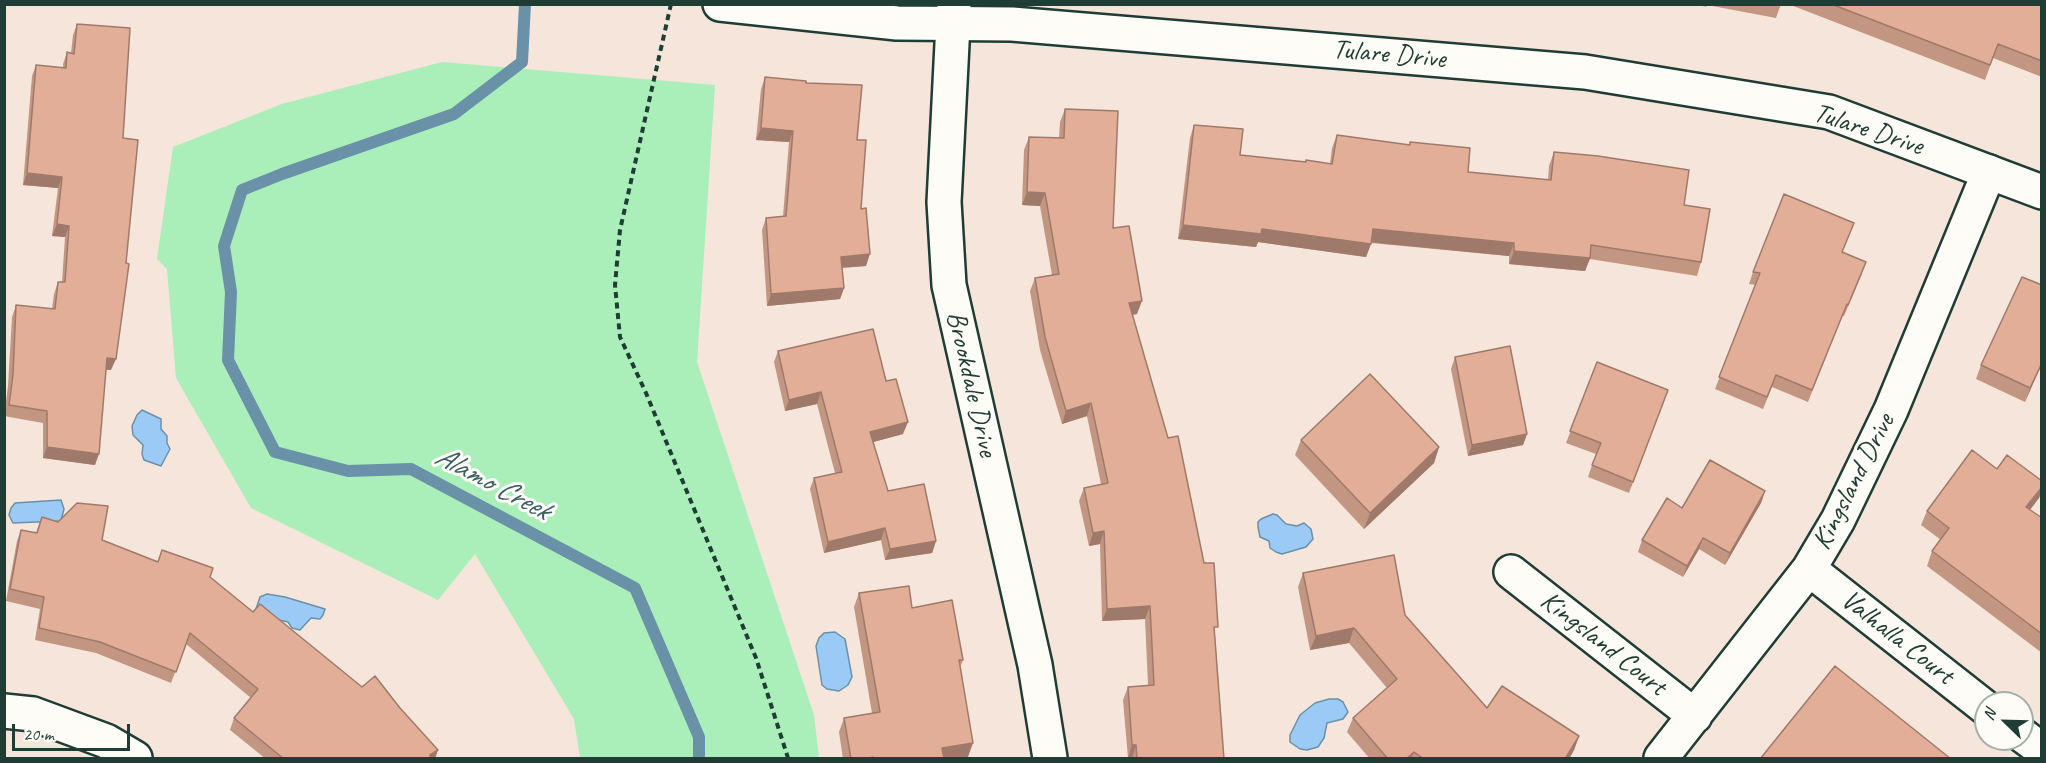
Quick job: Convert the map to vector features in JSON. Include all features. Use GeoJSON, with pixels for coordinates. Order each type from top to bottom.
{"type":"FeatureCollection","features":[{"type":"Feature","properties":{"kind":"street","name":"Tulare Drive"},"geometry":{"type":"LineString","coordinates":[[720,4],[897,23],[953,14],[1012,24],[1586,72],[1829,112],[2042,192]]}},
{"type":"Feature","properties":{"kind":"street","name":"Brookdale Drive"},"geometry":{"type":"LineString","coordinates":[[953,14],[944,202],[949,285],[1035,665],[1050,759]]}},
{"type":"Feature","properties":{"kind":"street","name":"Kingsland Drive"},"geometry":{"type":"LineString","coordinates":[[1661,759],[1809,569],[1838,520],[1892,410],[1989,172]]}},
{"type":"Feature","properties":{"kind":"street","name":"Valhalla Court"},"geometry":{"type":"LineString","coordinates":[[1809,569],[1974,699]]}},
{"type":"Feature","properties":{"kind":"street","name":"Kingsland Court"},"geometry":{"type":"LineString","coordinates":[[1511,572],[1695,716]]}},
{"type":"Feature","properties":{"kind":"street"},"geometry":{"type":"LineString","coordinates":[[4,711],[33,714],[106,741],[135,759]]}},
{"type":"Feature","properties":{"kind":"path"},"geometry":{"type":"LineString","coordinates":[[671,4],[620,230],[615,285],[620,337],[646,393],[756,658],[788,759]]}},
{"type":"Feature","properties":{"kind":"green space"},"geometry":{"type":"Polygon","coordinates":[[[442,62],[715,85],[697,362],[814,715],[819,758],[580,758],[574,719],[475,554],[438,600],[251,508],[176,378],[167,269],[157,259],[173,147],[282,104],[442,62]]]}},
{"type":"Feature","properties":{"kind":"water"},"geometry":{"type":"Polygon","coordinates":[[[142,410],[161,419],[161,429],[167,436],[170,449],[161,466],[144,460],[143,445],[133,435],[132,426],[142,410]]]}},
{"type":"Feature","properties":{"kind":"water"},"geometry":{"type":"Polygon","coordinates":[[[61,500],[64,509],[61,521],[13,523],[9,515],[15,503],[61,500]]]}},
{"type":"Feature","properties":{"kind":"water"},"geometry":{"type":"Polygon","coordinates":[[[1273,514],[1286,524],[1297,526],[1304,523],[1311,529],[1313,539],[1306,547],[1282,554],[1276,552],[1270,548],[1269,541],[1260,537],[1258,527],[1261,519],[1273,514]]]}},
{"type":"Feature","properties":{"kind":"water"},"geometry":{"type":"Polygon","coordinates":[[[267,594],[325,609],[320,619],[311,618],[300,630],[292,628],[288,622],[270,618],[256,609],[260,597],[267,594]]]}},
{"type":"Feature","properties":{"kind":"water"},"geometry":{"type":"Polygon","coordinates":[[[835,632],[845,639],[852,677],[848,685],[839,691],[827,689],[822,685],[816,646],[824,633],[835,632]]]}},
{"type":"Feature","properties":{"kind":"water"},"geometry":{"type":"Polygon","coordinates":[[[1338,699],[1343,702],[1348,712],[1343,719],[1327,723],[1324,738],[1318,747],[1300,749],[1290,742],[1290,735],[1300,715],[1315,703],[1338,699]]]}},
{"type":"Feature","properties":{"kind":"building"},"geometry":{"type":"Polygon","coordinates":[[[1831,4],[2042,4],[2042,61],[1998,44],[1990,65],[1831,4]]]}},
{"type":"Feature","properties":{"kind":"building"},"geometry":{"type":"Polygon","coordinates":[[[77,24],[130,28],[123,138],[138,140],[126,263],[129,264],[116,359],[107,358],[99,454],[47,447],[47,411],[9,405],[13,375],[16,305],[55,309],[58,282],[65,282],[69,226],[57,224],[62,177],[27,173],[36,65],[66,68],[67,52],[74,54],[77,24]]]}},
{"type":"Feature","properties":{"kind":"building"},"geometry":{"type":"Polygon","coordinates":[[[765,77],[806,81],[806,83],[862,85],[857,140],[866,140],[861,209],[866,208],[870,254],[841,257],[844,288],[771,294],[766,218],[786,216],[793,131],[761,128],[765,77]]]}},
{"type":"Feature","properties":{"kind":"building"},"geometry":{"type":"Polygon","coordinates":[[[1065,109],[1118,111],[1113,228],[1129,226],[1142,301],[1129,303],[1168,438],[1178,436],[1204,563],[1214,563],[1218,627],[1214,627],[1224,759],[1137,759],[1136,745],[1132,745],[1128,687],[1154,685],[1150,606],[1107,609],[1104,531],[1093,533],[1084,488],[1108,483],[1091,403],[1066,411],[1045,337],[1035,278],[1059,274],[1045,193],[1027,192],[1029,137],[1064,138],[1065,109]]]}},
{"type":"Feature","properties":{"kind":"building"},"geometry":{"type":"Polygon","coordinates":[[[1194,125],[1243,129],[1240,155],[1306,162],[1306,160],[1332,164],[1337,135],[1410,145],[1410,142],[1470,148],[1468,172],[1551,180],[1554,152],[1598,156],[1689,170],[1684,205],[1710,209],[1701,262],[1591,245],[1590,258],[1514,251],[1514,243],[1373,229],[1371,244],[1262,229],[1261,234],[1183,225],[1194,125]]]}},
{"type":"Feature","properties":{"kind":"building"},"geometry":{"type":"Polygon","coordinates":[[[1784,194],[1854,223],[1842,252],[1866,262],[1812,390],[1776,375],[1767,397],[1719,377],[1760,273],[1753,272],[1784,194]]]}},
{"type":"Feature","properties":{"kind":"building"},"geometry":{"type":"Polygon","coordinates":[[[2022,277],[2042,285],[2042,363],[2030,388],[1981,365],[2022,277]]]}},
{"type":"Feature","properties":{"kind":"building"},"geometry":{"type":"Polygon","coordinates":[[[873,329],[886,381],[896,379],[908,422],[870,432],[888,491],[924,484],[936,541],[890,549],[885,528],[828,542],[814,478],[842,472],[821,392],[789,400],[778,351],[873,329]]]}},
{"type":"Feature","properties":{"kind":"building"},"geometry":{"type":"Polygon","coordinates":[[[1510,346],[1527,434],[1472,445],[1455,357],[1510,346]]]}},
{"type":"Feature","properties":{"kind":"building"},"geometry":{"type":"Polygon","coordinates":[[[1597,362],[1668,390],[1633,482],[1592,465],[1601,443],[1570,431],[1597,362]]]}},
{"type":"Feature","properties":{"kind":"building"},"geometry":{"type":"Polygon","coordinates":[[[1370,374],[1439,447],[1370,513],[1301,440],[1370,374]]]}},
{"type":"Feature","properties":{"kind":"building"},"geometry":{"type":"Polygon","coordinates":[[[1972,450],[1997,469],[2007,455],[2042,481],[2042,487],[2026,507],[2042,518],[2042,634],[1932,551],[1949,528],[1927,511],[1972,450]]]}},
{"type":"Feature","properties":{"kind":"building"},"geometry":{"type":"Polygon","coordinates":[[[1710,460],[1765,491],[1730,553],[1703,538],[1687,566],[1642,540],[1667,498],[1682,508],[1710,460]]]}},
{"type":"Feature","properties":{"kind":"building"},"geometry":{"type":"Polygon","coordinates":[[[77,503],[108,506],[102,540],[158,562],[162,550],[213,568],[210,577],[253,612],[260,604],[362,687],[375,676],[438,750],[430,755],[431,759],[284,759],[234,718],[258,689],[190,633],[176,672],[100,642],[39,628],[44,597],[10,589],[21,530],[37,533],[42,517],[58,522],[77,503]]]}},
{"type":"Feature","properties":{"kind":"building"},"geometry":{"type":"Polygon","coordinates":[[[1394,555],[1405,615],[1487,708],[1502,686],[1579,736],[1565,759],[1424,759],[1414,752],[1406,759],[1388,759],[1353,718],[1397,679],[1354,628],[1316,636],[1303,573],[1394,555]]]}},
{"type":"Feature","properties":{"kind":"building"},"geometry":{"type":"Polygon","coordinates":[[[909,586],[912,608],[952,600],[963,660],[959,660],[973,743],[942,748],[944,759],[873,759],[873,757],[851,759],[844,718],[880,712],[859,593],[909,586]]]}},
{"type":"Feature","properties":{"kind":"building"},"geometry":{"type":"Polygon","coordinates":[[[1835,666],[1951,759],[1760,759],[1835,666]]]}},
{"type":"Feature","properties":{"kind":"waterway","name":"Alamo Creek"},"geometry":{"type":"LineString","coordinates":[[525,4],[522,62],[454,114],[242,190],[224,246],[231,292],[228,360],[275,452],[348,471],[411,469],[635,588],[699,737],[699,758]]}}]}
